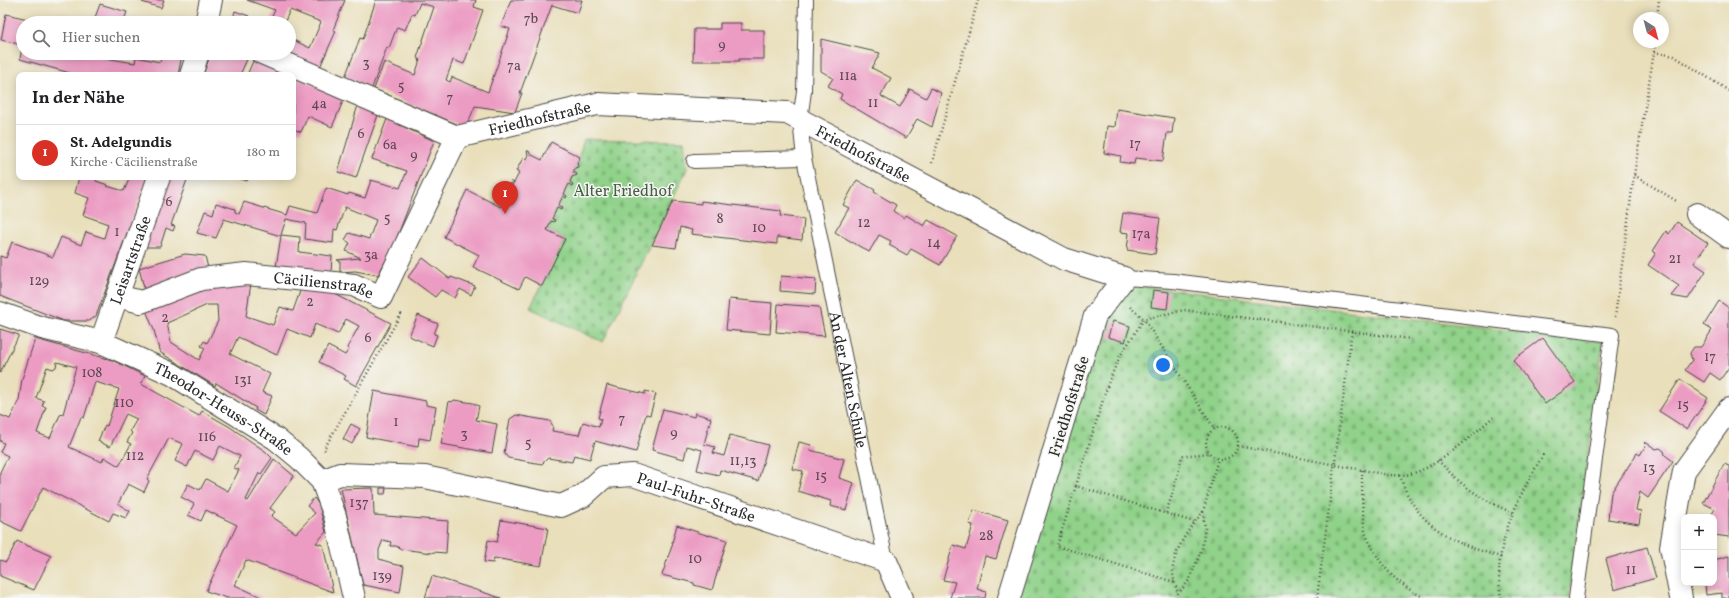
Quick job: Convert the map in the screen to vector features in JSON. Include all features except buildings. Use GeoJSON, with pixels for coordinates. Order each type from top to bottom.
{"type":"FeatureCollection","features":[{"type":"Feature","properties":{"kind":"street"},"geometry":{"type":"LineString","coordinates":[[208,16],[211,0]]}},
{"type":"Feature","properties":{"kind":"street"},"geometry":{"type":"LineString","coordinates":[[192,72],[196,60]]}},
{"type":"Feature","properties":{"kind":"street"},"geometry":{"type":"LineString","coordinates":[[278,60],[457,137]]}},
{"type":"Feature","properties":{"kind":"street","name":"Friedhofstraße"},"geometry":{"type":"LineString","coordinates":[[457,137],[597,104],[787,113],[1064,259],[1118,285],[1095,316],[1009,598]]}},
{"type":"Feature","properties":{"kind":"street","name":"Cäcilienstraße"},"geometry":{"type":"LineString","coordinates":[[117,296],[141,302],[200,279],[246,274],[354,285],[381,297],[457,137]]}},
{"type":"Feature","properties":{"kind":"street","name":"Leisartstraße"},"geometry":{"type":"LineString","coordinates":[[101,342],[158,180]]}},
{"type":"Feature","properties":{"kind":"street"},"geometry":{"type":"LineString","coordinates":[[1697,214],[1729,237]]}},
{"type":"Feature","properties":{"kind":"street","name":"Theodor-Heuss-Straße"},"geometry":{"type":"LineString","coordinates":[[0,313],[42,328],[101,342],[172,374],[276,439],[299,458],[322,481],[335,516],[354,598]]}},
{"type":"Feature","properties":{"kind":"street"},"geometry":{"type":"LineString","coordinates":[[1681,598],[1671,547],[1684,470],[1729,409]]}},
{"type":"Feature","properties":{"kind":"street","name":"Paul-Fuhr-Straße"},"geometry":{"type":"LineString","coordinates":[[322,481],[340,474],[425,477],[562,506],[583,496],[604,477],[633,475],[886,561]]}},
{"type":"Feature","properties":{"kind":"street","name":"An der Alten Schule"},"geometry":{"type":"LineString","coordinates":[[886,561],[902,598]]}},
{"type":"Feature","properties":{"kind":"lane","name":"An der Alten Schule"},"geometry":{"type":"LineString","coordinates":[[806,0],[804,91],[800,120],[804,158],[886,561]]}},
{"type":"Feature","properties":{"kind":"lane"},"geometry":{"type":"LineString","coordinates":[[694,161],[804,158]]}},
{"type":"Feature","properties":{"kind":"lane"},"geometry":{"type":"LineString","coordinates":[[1118,285],[1181,282],[1612,335],[1576,598]]}},
{"type":"Feature","properties":{"kind":"path"},"geometry":{"type":"LineString","coordinates":[[925,186],[978,0]]}},
{"type":"Feature","properties":{"kind":"path"},"geometry":{"type":"LineString","coordinates":[[1658,12],[1659,0]]}},
{"type":"Feature","properties":{"kind":"path"},"geometry":{"type":"LineString","coordinates":[[1612,335],[1634,175],[1654,48]]}},
{"type":"Feature","properties":{"kind":"path"},"geometry":{"type":"LineString","coordinates":[[1654,52],[1674,56],[1729,91]]}},
{"type":"Feature","properties":{"kind":"path"},"geometry":{"type":"LineString","coordinates":[[1634,175],[1697,214]]}},
{"type":"Feature","properties":{"kind":"path"},"geometry":{"type":"LineString","coordinates":[[1118,285],[1144,319],[1214,428]]}},
{"type":"Feature","properties":{"kind":"path"},"geometry":{"type":"LineString","coordinates":[[1174,582],[1057,546],[1109,381],[1120,356],[1144,319],[1184,310],[1411,339]]}},
{"type":"Feature","properties":{"kind":"path"},"geometry":{"type":"LineString","coordinates":[[324,449],[401,314]]}},
{"type":"Feature","properties":{"kind":"path"},"geometry":{"type":"LineString","coordinates":[[1317,598],[1352,331]]}},
{"type":"Feature","properties":{"kind":"path"},"geometry":{"type":"LineString","coordinates":[[1238,446],[1388,475],[1406,475],[1429,467],[1494,417]]}},
{"type":"Feature","properties":{"kind":"path"},"geometry":{"type":"LineString","coordinates":[[1166,513],[1175,486],[1182,456],[1209,453],[1218,459],[1229,458],[1237,451],[1237,435],[1230,428],[1224,426],[1214,428],[1210,432],[1206,442],[1209,453]]}},
{"type":"Feature","properties":{"kind":"path"},"geometry":{"type":"LineString","coordinates":[[1501,598],[1499,577],[1502,548],[1521,495],[1544,453]]}},
{"type":"Feature","properties":{"kind":"path"},"geometry":{"type":"LineString","coordinates":[[1177,598],[1178,594],[1190,579],[1202,548],[1205,528],[1203,512],[1218,459]]}},
{"type":"Feature","properties":{"kind":"path"},"geometry":{"type":"LineString","coordinates":[[1438,460],[1454,477],[1473,493],[1514,513]]}},
{"type":"Feature","properties":{"kind":"path"},"geometry":{"type":"LineString","coordinates":[[1362,470],[1362,506],[1366,533],[1377,557],[1390,575],[1410,591],[1425,598]]}},
{"type":"Feature","properties":{"kind":"path"},"geometry":{"type":"LineString","coordinates":[[1400,475],[1411,501],[1426,521],[1446,536],[1473,550],[1501,557]]}},
{"type":"Feature","properties":{"kind":"path"},"geometry":{"type":"LineString","coordinates":[[1076,486],[1194,522]]}},
{"type":"Feature","properties":{"kind":"path"},"geometry":{"type":"LineString","coordinates":[[1178,594],[1174,582],[1173,567],[1179,548],[1194,522],[1203,512]]}},
{"type":"Feature","properties":{"kind":"green space","name":"Alter Friedhof"},"geometry":{"type":"Polygon","coordinates":[[[584,139],[684,141],[687,169],[603,342],[530,308],[565,239],[547,230],[551,221],[555,221],[552,219],[557,208],[560,210],[561,208],[558,206],[563,196],[566,198],[567,196],[564,194],[569,184],[572,186],[573,184],[570,182],[572,177],[577,175],[576,173],[573,173],[575,168],[578,167],[577,163],[584,139]]]}},
{"type":"Feature","properties":{"kind":"green space"},"geometry":{"type":"Polygon","coordinates":[[[1134,285],[1603,342],[1569,598],[1016,598],[1102,316],[1134,285]]]}},
{"type":"Feature","properties":{"kind":"place","name":"St. Adelgundis"},"geometry":{"type":"Point","coordinates":[505,214]}}]}
